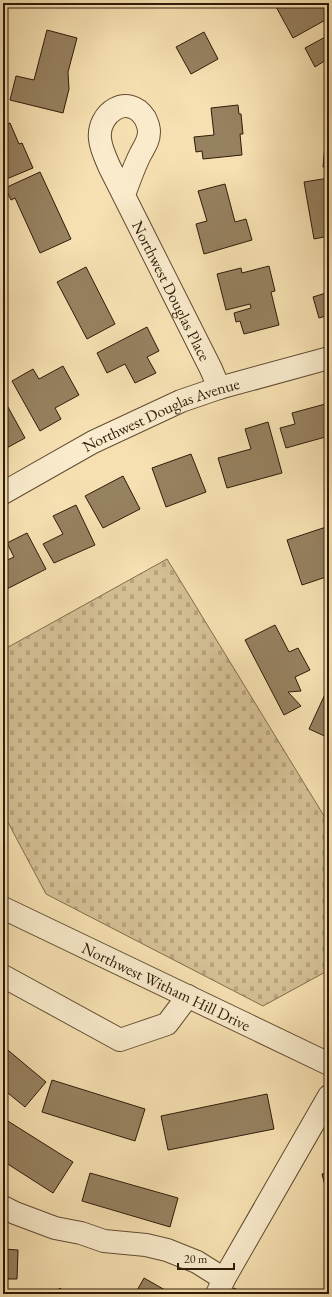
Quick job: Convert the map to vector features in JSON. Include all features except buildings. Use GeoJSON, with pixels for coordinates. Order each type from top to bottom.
{"type":"FeatureCollection","features":[{"type":"Feature","properties":{"kind":"street","name":"Northwest Douglas Place"},"geometry":{"type":"LineString","coordinates":[[124,194],[212,368],[219,388]]}},
{"type":"Feature","properties":{"kind":"street","name":"Northwest Douglas Avenue"},"geometry":{"type":"LineString","coordinates":[[3,493],[93,442],[181,401],[219,388],[329,358]]}},
{"type":"Feature","properties":{"kind":"street","name":"Northwest Witham Hill Drive"},"geometry":{"type":"LineString","coordinates":[[3,908],[329,1064]]}},
{"type":"Feature","properties":{"kind":"street"},"geometry":{"type":"LineString","coordinates":[[3,976],[120,1040],[168,1024],[188,996]]}},
{"type":"Feature","properties":{"kind":"street"},"geometry":{"type":"LineString","coordinates":[[3,1207],[14,1213],[55,1228],[81,1233],[104,1241],[146,1245],[167,1250],[197,1262],[221,1286],[329,1096]]}},
{"type":"Feature","properties":{"kind":"green space"},"geometry":{"type":"Polygon","coordinates":[[[167,559],[329,824],[329,970],[263,1006],[46,894],[3,813],[3,650],[167,559]]]}}]}
